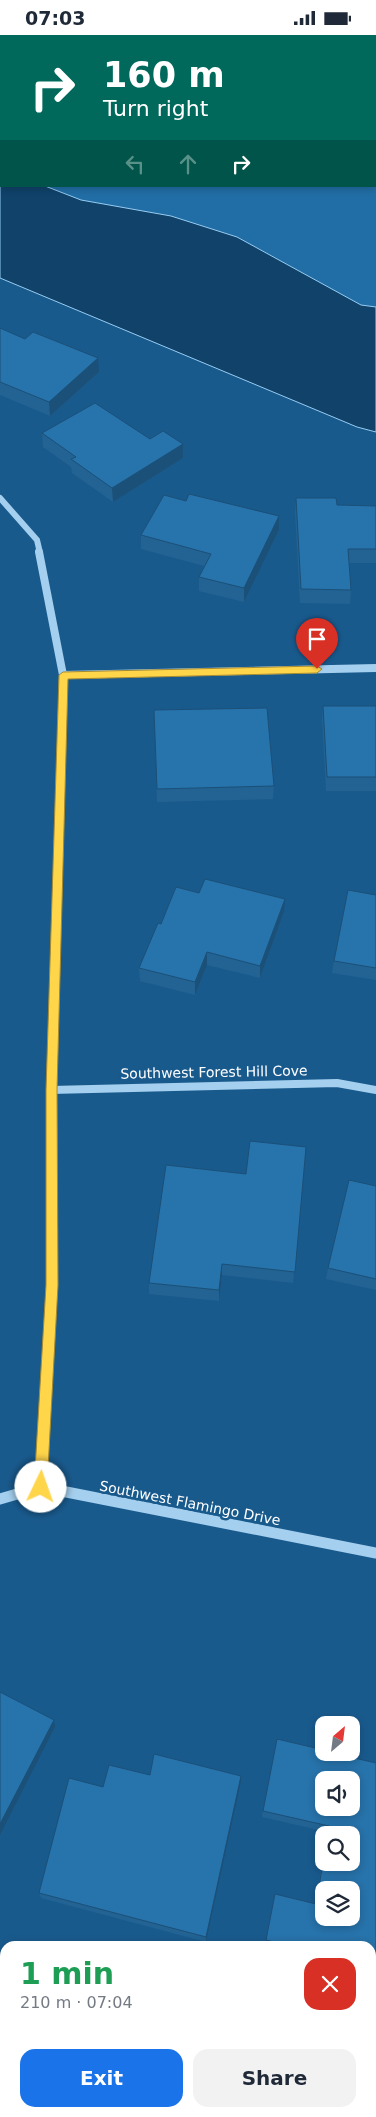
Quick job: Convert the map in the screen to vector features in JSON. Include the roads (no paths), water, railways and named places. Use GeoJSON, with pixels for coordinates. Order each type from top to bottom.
{"type":"FeatureCollection","features":[{"type":"Feature","properties":{"kind":"street"},"geometry":{"type":"LineString","coordinates":[[0,498],[37,540],[63,675],[52,1090],[52,1285],[41,1487]]}},
{"type":"Feature","properties":{"kind":"street"},"geometry":{"type":"LineString","coordinates":[[63,675],[376,668]]}},
{"type":"Feature","properties":{"kind":"street","name":"Southwest Forest Hill Cove"},"geometry":{"type":"LineString","coordinates":[[52,1090],[337,1083],[376,1090]]}},
{"type":"Feature","properties":{"kind":"street","name":"Southwest Flamingo Drive"},"geometry":{"type":"LineString","coordinates":[[0,1499],[41,1487],[376,1553]]}}]}
